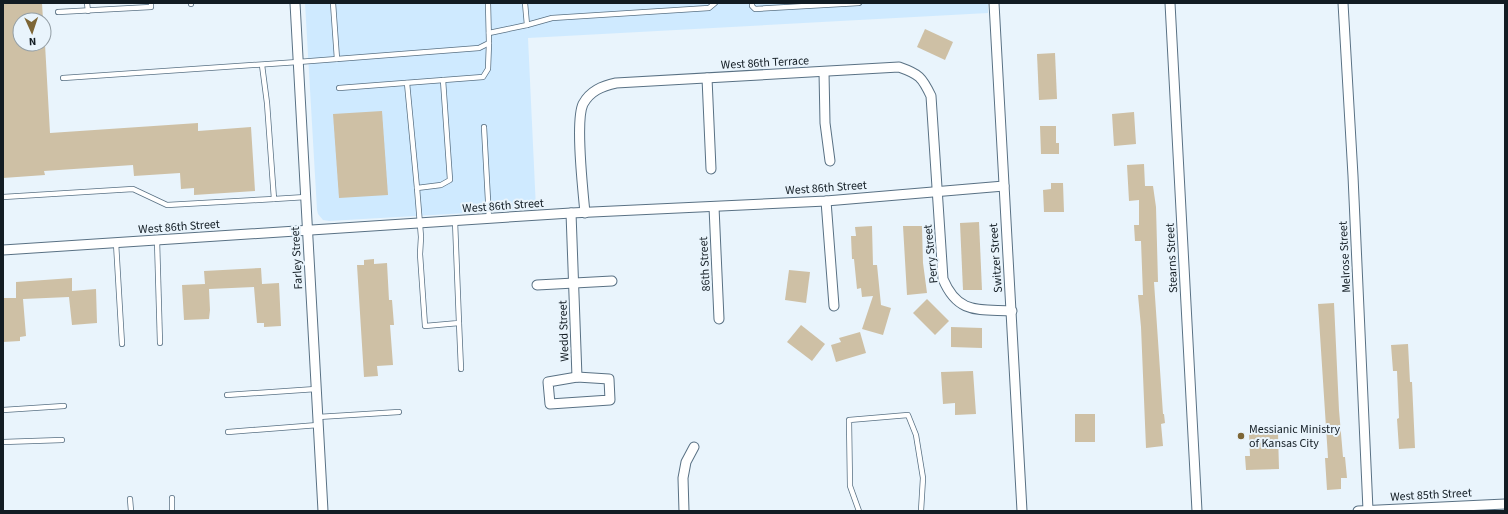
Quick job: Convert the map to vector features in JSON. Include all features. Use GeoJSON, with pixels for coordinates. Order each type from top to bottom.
{"type":"FeatureCollection","features":[{"type":"Feature","properties":{"kind":"street","name":"Farley Street"},"geometry":{"type":"LineString","coordinates":[[295,3],[323,511]]}},
{"type":"Feature","properties":{"kind":"street","name":"Switzer Street"},"geometry":{"type":"LineString","coordinates":[[994,3],[1022,511]]}},
{"type":"Feature","properties":{"kind":"street","name":"Stearns Street"},"geometry":{"type":"LineString","coordinates":[[1170,3],[1197,511]]}},
{"type":"Feature","properties":{"kind":"street","name":"Melrose Street"},"geometry":{"type":"LineString","coordinates":[[1343,3],[1353,176],[1368,510]]}},
{"type":"Feature","properties":{"kind":"street","name":"West 86th Terrace"},"geometry":{"type":"LineString","coordinates":[[585,213],[579,121],[583,105],[592,93],[603,86],[616,83],[792,72],[824,72],[881,67],[899,67],[913,72],[923,81],[931,96],[938,192]]}},
{"type":"Feature","properties":{"kind":"street","name":"West 86th Terrace"},"geometry":{"type":"LineString","coordinates":[[824,72],[825,123],[830,161]]}},
{"type":"Feature","properties":{"kind":"street","name":"West 86th Terrace"},"geometry":{"type":"LineString","coordinates":[[707,78],[711,169]]}},
{"type":"Feature","properties":{"kind":"street","name":"West 86th Street"},"geometry":{"type":"LineString","coordinates":[[3,250],[570,213],[826,201],[1004,186]]}},
{"type":"Feature","properties":{"kind":"street","name":"Perry Street"},"geometry":{"type":"LineString","coordinates":[[938,192],[944,279],[948,291],[957,301],[968,307],[979,310],[1012,311]]}},
{"type":"Feature","properties":{"kind":"street"},"geometry":{"type":"LineString","coordinates":[[826,201],[834,306]]}},
{"type":"Feature","properties":{"kind":"street","name":"86th Street"},"geometry":{"type":"LineString","coordinates":[[714,207],[720,319]]}},
{"type":"Feature","properties":{"kind":"street","name":"Wedd Street"},"geometry":{"type":"LineString","coordinates":[[570,213],[577,377]]}},
{"type":"Feature","properties":{"kind":"street","name":"Wedd Street"},"geometry":{"type":"LineString","coordinates":[[537,285],[612,281]]}},
{"type":"Feature","properties":{"kind":"street","name":"Wedd Street"},"geometry":{"type":"LineString","coordinates":[[577,377],[609,379],[610,400],[550,404],[548,382],[577,377]]}},
{"type":"Feature","properties":{"kind":"street"},"geometry":{"type":"LineString","coordinates":[[684,511],[683,478],[686,462],[694,447]]}},
{"type":"Feature","properties":{"kind":"street","name":"West 85th Street"},"geometry":{"type":"LineString","coordinates":[[1358,511],[1505,504]]}},
{"type":"Feature","properties":{"kind":"lane"},"geometry":{"type":"LineString","coordinates":[[87,3],[88,11]]}},
{"type":"Feature","properties":{"kind":"lane"},"geometry":{"type":"LineString","coordinates":[[122,3],[123,9]]}},
{"type":"Feature","properties":{"kind":"lane"},"geometry":{"type":"LineString","coordinates":[[58,12],[151,7],[152,3]]}},
{"type":"Feature","properties":{"kind":"lane"},"geometry":{"type":"LineString","coordinates":[[333,3],[337,59]]}},
{"type":"Feature","properties":{"kind":"lane"},"geometry":{"type":"LineString","coordinates":[[339,88],[483,77],[488,70],[488,3]]}},
{"type":"Feature","properties":{"kind":"lane"},"geometry":{"type":"LineString","coordinates":[[525,3],[527,25]]}},
{"type":"Feature","properties":{"kind":"lane"},"geometry":{"type":"LineString","coordinates":[[489,33],[552,18],[709,8],[715,3]]}},
{"type":"Feature","properties":{"kind":"lane"},"geometry":{"type":"LineString","coordinates":[[752,3],[754,9],[859,3]]}},
{"type":"Feature","properties":{"kind":"lane"},"geometry":{"type":"LineString","coordinates":[[62,78],[262,65],[479,48],[489,43]]}},
{"type":"Feature","properties":{"kind":"lane"},"geometry":{"type":"LineString","coordinates":[[262,65],[267,103],[274,199]]}},
{"type":"Feature","properties":{"kind":"lane"},"geometry":{"type":"LineString","coordinates":[[416,188],[441,185],[450,180],[443,80]]}},
{"type":"Feature","properties":{"kind":"lane"},"geometry":{"type":"LineString","coordinates":[[407,83],[421,237],[420,254],[425,326],[459,323]]}},
{"type":"Feature","properties":{"kind":"lane"},"geometry":{"type":"LineString","coordinates":[[484,127],[489,219]]}},
{"type":"Feature","properties":{"kind":"lane"},"geometry":{"type":"LineString","coordinates":[[3,197],[133,189],[167,205],[306,197]]}},
{"type":"Feature","properties":{"kind":"lane"},"geometry":{"type":"LineString","coordinates":[[455,221],[461,369]]}},
{"type":"Feature","properties":{"kind":"lane"},"geometry":{"type":"LineString","coordinates":[[156,240],[160,343]]}},
{"type":"Feature","properties":{"kind":"lane"},"geometry":{"type":"LineString","coordinates":[[116,243],[122,344]]}},
{"type":"Feature","properties":{"kind":"lane"},"geometry":{"type":"LineString","coordinates":[[227,395],[316,389]]}},
{"type":"Feature","properties":{"kind":"lane"},"geometry":{"type":"LineString","coordinates":[[3,410],[64,406]]}},
{"type":"Feature","properties":{"kind":"lane"},"geometry":{"type":"LineString","coordinates":[[228,432],[399,412]]}},
{"type":"Feature","properties":{"kind":"lane"},"geometry":{"type":"LineString","coordinates":[[859,511],[850,486],[849,420],[908,415],[916,435],[923,478],[921,511]]}},
{"type":"Feature","properties":{"kind":"lane"},"geometry":{"type":"LineString","coordinates":[[3,442],[62,440]]}},
{"type":"Feature","properties":{"kind":"lane"},"geometry":{"type":"LineString","coordinates":[[172,498],[172,511]]}},
{"type":"Feature","properties":{"kind":"lane"},"geometry":{"type":"LineString","coordinates":[[130,499],[131,511]]}},
{"type":"Feature","properties":{"kind":"shaded area"},"geometry":{"type":"Polygon","coordinates":[[[305,3],[988,3],[988,13],[528,38],[536,209],[329,221],[323,220],[318,214],[317,210],[305,3]]]}},
{"type":"Feature","properties":{"kind":"building"},"geometry":{"type":"Polygon","coordinates":[[[3,3],[42,3],[43,12],[12,12],[12,52],[45,52],[50,133],[198,123],[198,131],[251,127],[255,191],[194,195],[194,188],[181,189],[180,173],[134,176],[133,165],[44,171],[45,175],[3,178],[3,3]]]}},
{"type":"Feature","properties":{"kind":"building"},"geometry":{"type":"Polygon","coordinates":[[[925,29],[953,42],[945,60],[917,47],[925,29]]]}},
{"type":"Feature","properties":{"kind":"building"},"geometry":{"type":"Polygon","coordinates":[[[1055,53],[1057,99],[1039,100],[1037,54],[1055,53]]]}},
{"type":"Feature","properties":{"kind":"building"},"geometry":{"type":"Polygon","coordinates":[[[382,111],[388,195],[339,198],[333,114],[382,111]]]}},
{"type":"Feature","properties":{"kind":"building"},"geometry":{"type":"Polygon","coordinates":[[[1134,112],[1136,144],[1114,146],[1112,114],[1134,112]]]}},
{"type":"Feature","properties":{"kind":"building"},"geometry":{"type":"Polygon","coordinates":[[[1040,126],[1056,126],[1056,143],[1059,143],[1059,154],[1041,154],[1040,126]]]}},
{"type":"Feature","properties":{"kind":"building"},"geometry":{"type":"Polygon","coordinates":[[[1144,164],[1145,186],[1153,186],[1156,207],[1158,282],[1154,282],[1163,414],[1165,423],[1161,424],[1163,446],[1146,448],[1141,327],[1138,295],[1143,295],[1141,241],[1135,241],[1134,225],[1139,225],[1139,200],[1129,201],[1127,165],[1144,164]]]}},
{"type":"Feature","properties":{"kind":"building"},"geometry":{"type":"Polygon","coordinates":[[[1051,183],[1063,183],[1064,212],[1044,212],[1043,190],[1051,189],[1051,183]]]}},
{"type":"Feature","properties":{"kind":"building"},"geometry":{"type":"Polygon","coordinates":[[[979,222],[982,290],[963,290],[960,223],[979,222]]]}},
{"type":"Feature","properties":{"kind":"building"},"geometry":{"type":"Polygon","coordinates":[[[872,226],[873,265],[877,265],[881,305],[891,308],[883,335],[862,329],[873,296],[862,297],[861,288],[857,289],[854,259],[852,259],[851,236],[856,236],[855,227],[872,226]]]}},
{"type":"Feature","properties":{"kind":"building"},"geometry":{"type":"Polygon","coordinates":[[[903,226],[922,226],[923,263],[927,293],[907,295],[903,226]]]}},
{"type":"Feature","properties":{"kind":"building"},"geometry":{"type":"Polygon","coordinates":[[[374,259],[374,264],[387,263],[389,300],[392,300],[394,325],[390,325],[393,365],[377,366],[378,376],[364,377],[357,265],[364,265],[364,260],[374,259]]]}},
{"type":"Feature","properties":{"kind":"building"},"geometry":{"type":"Polygon","coordinates":[[[261,268],[262,284],[279,283],[281,326],[264,327],[264,323],[257,323],[254,287],[209,289],[209,319],[184,320],[182,285],[205,284],[204,271],[261,268]]]}},
{"type":"Feature","properties":{"kind":"building"},"geometry":{"type":"Polygon","coordinates":[[[789,270],[810,272],[806,303],[785,300],[789,270]]]}},
{"type":"Feature","properties":{"kind":"building"},"geometry":{"type":"Polygon","coordinates":[[[72,278],[72,291],[96,289],[97,323],[72,325],[69,297],[23,299],[26,336],[20,337],[20,341],[3,342],[3,298],[16,298],[16,282],[72,278]]]}},
{"type":"Feature","properties":{"kind":"building"},"geometry":{"type":"Polygon","coordinates":[[[927,299],[949,321],[935,335],[913,313],[927,299]]]}},
{"type":"Feature","properties":{"kind":"building"},"geometry":{"type":"Polygon","coordinates":[[[1334,303],[1339,410],[1343,457],[1345,457],[1347,478],[1341,478],[1341,489],[1327,490],[1325,458],[1328,458],[1318,304],[1334,303]]]}},
{"type":"Feature","properties":{"kind":"building"},"geometry":{"type":"Polygon","coordinates":[[[801,325],[825,344],[812,361],[787,342],[801,325]]]}},
{"type":"Feature","properties":{"kind":"building"},"geometry":{"type":"Polygon","coordinates":[[[951,327],[982,328],[982,348],[951,347],[951,327]]]}},
{"type":"Feature","properties":{"kind":"building"},"geometry":{"type":"Polygon","coordinates":[[[860,332],[866,353],[836,362],[831,345],[841,342],[839,338],[860,332]]]}},
{"type":"Feature","properties":{"kind":"building"},"geometry":{"type":"Polygon","coordinates":[[[1408,344],[1410,382],[1412,382],[1415,448],[1399,449],[1397,419],[1399,418],[1397,371],[1393,371],[1391,345],[1408,344]]]}},
{"type":"Feature","properties":{"kind":"building"},"geometry":{"type":"Polygon","coordinates":[[[973,371],[976,414],[955,415],[955,403],[943,404],[941,372],[973,371]]]}},
{"type":"Feature","properties":{"kind":"building"},"geometry":{"type":"Polygon","coordinates":[[[1075,414],[1095,414],[1095,442],[1075,442],[1075,414]]]}},
{"type":"Feature","properties":{"kind":"building"},"geometry":{"type":"Polygon","coordinates":[[[1278,433],[1279,469],[1246,470],[1245,456],[1250,456],[1249,434],[1278,433]]]}},
{"type":"Feature","properties":{"kind":"place","name":"Messianic Ministry of Kansas City"},"geometry":{"type":"Point","coordinates":[1241,436]}}]}
